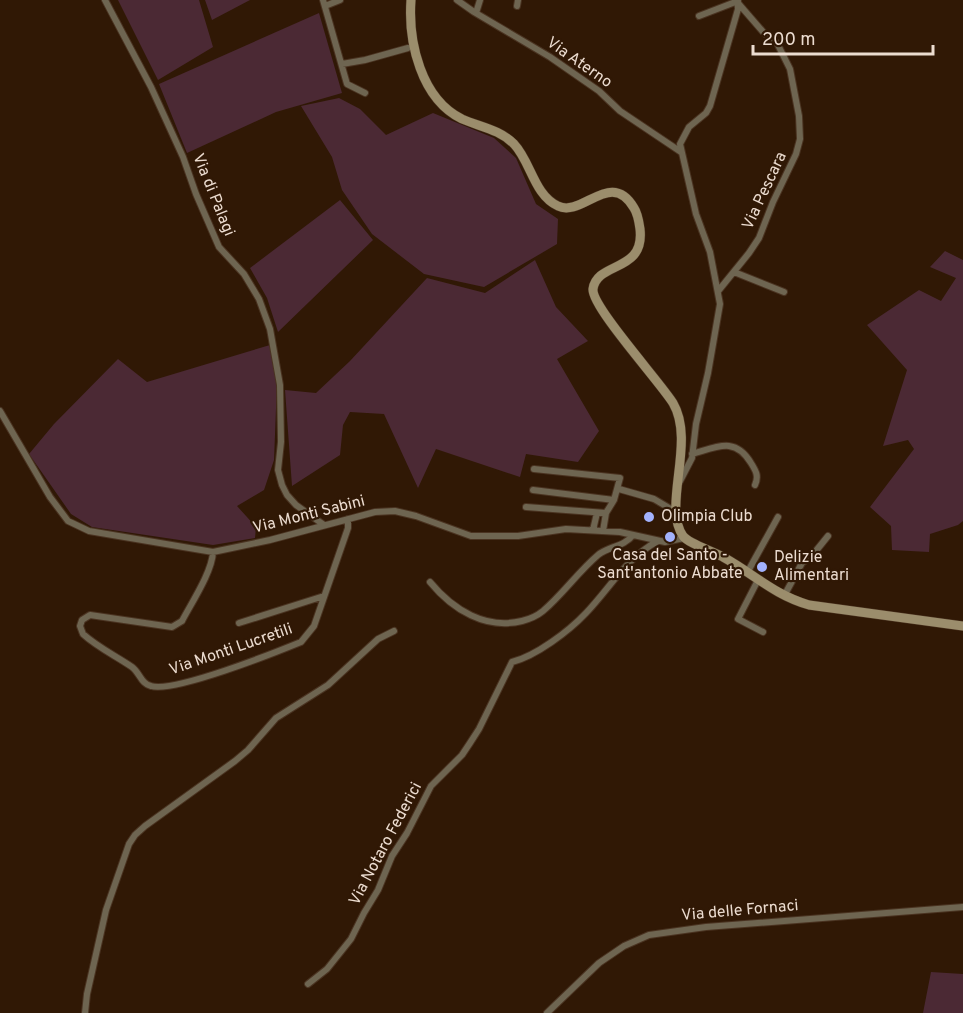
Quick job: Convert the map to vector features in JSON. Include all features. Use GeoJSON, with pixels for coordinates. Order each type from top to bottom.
{"type":"FeatureCollection","features":[{"type":"Feature","properties":{"kind":"main road"},"geometry":{"type":"LineString","coordinates":[[411,0],[412,30],[423,75],[443,106],[457,116],[494,130],[509,139],[523,155],[542,192],[557,206],[574,207],[604,193],[623,196],[633,205],[638,218],[640,247],[633,256],[602,276],[594,285],[594,292],[607,317],[674,405],[680,425],[682,446],[676,524],[684,538],[723,557],[784,596],[809,605],[963,626]]}},
{"type":"Feature","properties":{"kind":"street","name":"Via di Palagi"},"geometry":{"type":"LineString","coordinates":[[105,0],[151,87],[183,157],[219,247],[244,273],[260,298],[270,329],[280,385],[278,470],[282,485],[296,505],[324,525]]}},
{"type":"Feature","properties":{"kind":"street"},"geometry":{"type":"LineString","coordinates":[[340,0],[324,3],[347,84],[365,93]]}},
{"type":"Feature","properties":{"kind":"street","name":"Via Aterno"},"geometry":{"type":"LineString","coordinates":[[457,0],[557,62],[599,91],[620,111],[681,152]]}},
{"type":"Feature","properties":{"kind":"street"},"geometry":{"type":"LineString","coordinates":[[476,13],[480,0]]}},
{"type":"Feature","properties":{"kind":"street"},"geometry":{"type":"LineString","coordinates":[[678,485],[692,454],[720,304],[711,252],[696,214],[681,144],[689,127],[706,113],[716,92],[738,9],[737,1],[699,16]]}},
{"type":"Feature","properties":{"kind":"street","name":"Via Pescara"},"geometry":{"type":"LineString","coordinates":[[718,290],[759,238],[773,202],[798,151],[800,135],[790,69],[777,43],[764,33],[737,1]]}},
{"type":"Feature","properties":{"kind":"street"},"geometry":{"type":"LineString","coordinates":[[342,64],[408,48]]}},
{"type":"Feature","properties":{"kind":"street"},"geometry":{"type":"LineString","coordinates":[[734,272],[784,292]]}},
{"type":"Feature","properties":{"kind":"street","name":"Via Monti Sabini"},"geometry":{"type":"LineString","coordinates":[[0,411],[50,497],[71,523],[89,531],[213,552],[375,512],[395,511],[416,516],[471,536],[518,536],[566,529],[603,531],[665,542],[684,538]]}},
{"type":"Feature","properties":{"kind":"street"},"geometry":{"type":"LineString","coordinates":[[692,454],[720,446],[734,446],[744,451],[756,472],[758,479],[756,485]]}},
{"type":"Feature","properties":{"kind":"street"},"geometry":{"type":"LineString","coordinates":[[534,469],[620,478],[615,500],[606,513],[603,531]]}},
{"type":"Feature","properties":{"kind":"street"},"geometry":{"type":"LineString","coordinates":[[619,489],[654,499],[677,512]]}},
{"type":"Feature","properties":{"kind":"street"},"geometry":{"type":"LineString","coordinates":[[533,490],[615,500]]}},
{"type":"Feature","properties":{"kind":"street"},"geometry":{"type":"LineString","coordinates":[[526,507],[606,513]]}},
{"type":"Feature","properties":{"kind":"street"},"geometry":{"type":"LineString","coordinates":[[593,530],[597,513]]}},
{"type":"Feature","properties":{"kind":"street"},"geometry":{"type":"LineString","coordinates":[[747,573],[778,517]]}},
{"type":"Feature","properties":{"kind":"street","name":"Via Monti Lucretili"},"geometry":{"type":"LineString","coordinates":[[213,552],[213,559],[205,576],[182,621],[177,626],[90,615],[85,616],[80,626],[83,633],[135,669],[144,682],[150,686],[172,686],[301,642],[314,626],[348,528],[348,519]]}},
{"type":"Feature","properties":{"kind":"street"},"geometry":{"type":"LineString","coordinates":[[430,582],[454,605],[482,621],[504,624],[518,622],[541,613],[597,556],[628,542],[633,535]]}},
{"type":"Feature","properties":{"kind":"street"},"geometry":{"type":"LineString","coordinates":[[784,596],[802,563],[811,557],[828,536]]}},
{"type":"Feature","properties":{"kind":"street","name":"Via Notaro Federici"},"geometry":{"type":"LineString","coordinates":[[309,984],[327,969],[351,939],[378,890],[392,856],[407,833],[431,786],[462,756],[475,736],[512,662],[524,659],[577,621],[633,557],[659,541]]}},
{"type":"Feature","properties":{"kind":"street"},"geometry":{"type":"LineString","coordinates":[[758,580],[738,619],[763,632]]}},
{"type":"Feature","properties":{"kind":"street","name":"Via Monti Lucretili"},"geometry":{"type":"LineString","coordinates":[[239,623],[324,596]]}},
{"type":"Feature","properties":{"kind":"street"},"geometry":{"type":"LineString","coordinates":[[85,1013],[87,994],[106,910],[123,859],[135,835],[144,826],[235,761],[248,750],[276,718],[328,685],[378,639],[394,631]]}},
{"type":"Feature","properties":{"kind":"street","name":"Via delle Fornaci"},"geometry":{"type":"LineString","coordinates":[[547,1013],[576,982],[599,963],[619,948],[649,935],[706,927],[963,907]]}},
{"type":"Feature","properties":{"kind":"shaded area"},"geometry":{"type":"Polygon","coordinates":[[[118,0],[199,0],[213,47],[158,80],[118,0]]]}},
{"type":"Feature","properties":{"kind":"shaded area"},"geometry":{"type":"Polygon","coordinates":[[[205,0],[250,0],[212,20],[205,0]]]}},
{"type":"Feature","properties":{"kind":"shaded area"},"geometry":{"type":"Polygon","coordinates":[[[319,13],[342,93],[276,112],[187,153],[159,84],[319,13]]]}},
{"type":"Feature","properties":{"kind":"shaded area"},"geometry":{"type":"Polygon","coordinates":[[[339,98],[360,109],[386,135],[433,113],[494,138],[516,158],[536,204],[558,219],[557,244],[484,287],[424,274],[372,234],[342,190],[332,157],[301,106],[339,98]]]}},
{"type":"Feature","properties":{"kind":"shaded area"},"geometry":{"type":"Polygon","coordinates":[[[340,200],[373,240],[278,332],[267,298],[250,268],[340,200]]]}},
{"type":"Feature","properties":{"kind":"shaded area"},"geometry":{"type":"Polygon","coordinates":[[[945,251],[963,260],[963,521],[958,525],[930,534],[929,552],[892,550],[891,526],[870,507],[914,449],[908,440],[883,446],[907,370],[867,325],[919,290],[941,301],[956,278],[930,267],[945,251]]]}},
{"type":"Feature","properties":{"kind":"shaded area"},"geometry":{"type":"Polygon","coordinates":[[[535,260],[556,307],[588,341],[557,359],[599,431],[578,462],[526,454],[520,477],[436,449],[418,488],[384,414],[350,412],[343,425],[340,455],[292,486],[285,390],[316,393],[350,361],[427,278],[485,293],[535,260]]]}},
{"type":"Feature","properties":{"kind":"shaded area"},"geometry":{"type":"Polygon","coordinates":[[[270,345],[277,383],[274,460],[264,490],[237,506],[256,527],[255,538],[213,545],[92,527],[71,514],[29,454],[54,424],[118,359],[147,382],[270,345]]]}},
{"type":"Feature","properties":{"kind":"shaded area"},"geometry":{"type":"Polygon","coordinates":[[[931,972],[963,974],[963,1013],[923,1013],[931,972]]]}},
{"type":"Feature","properties":{"kind":"place","name":"Olimpia Club"},"geometry":{"type":"Point","coordinates":[649,517]}},
{"type":"Feature","properties":{"kind":"place","name":"Casa del Santo - Sant'antonio Abbate"},"geometry":{"type":"Point","coordinates":[670,537]}},
{"type":"Feature","properties":{"kind":"place","name":"Delizie Alimentari"},"geometry":{"type":"Point","coordinates":[762,567]}}]}
